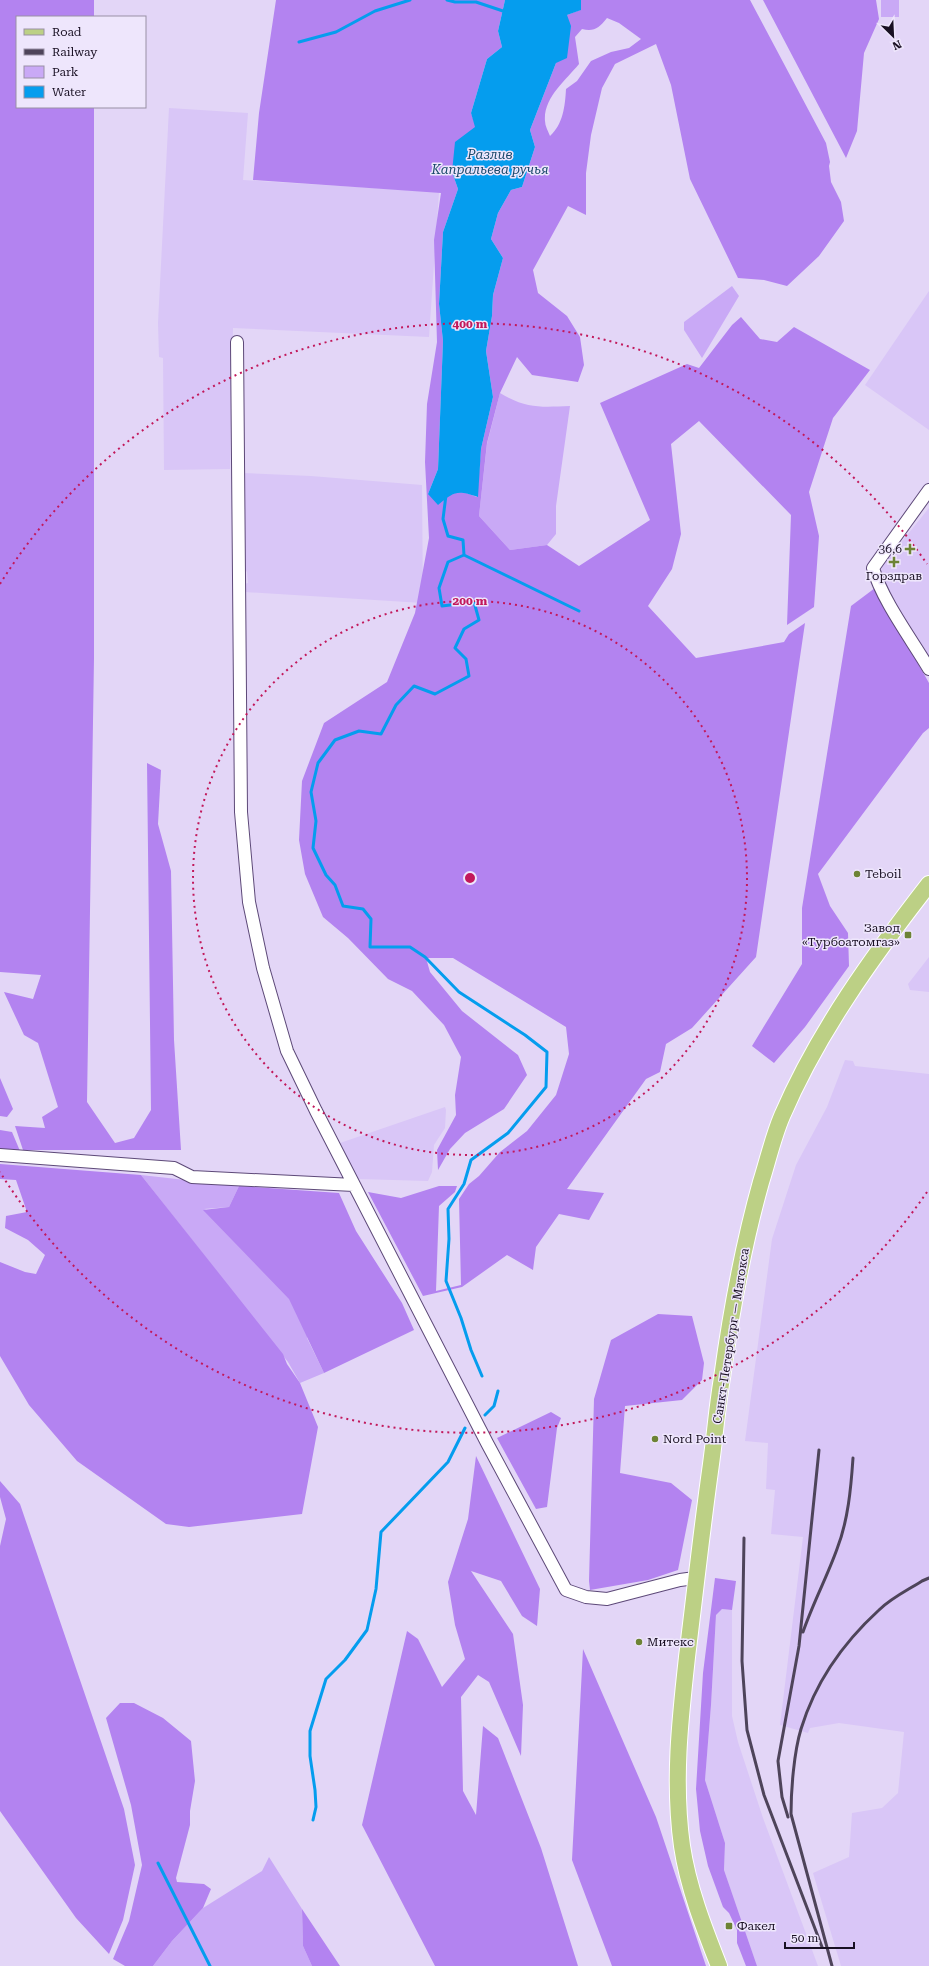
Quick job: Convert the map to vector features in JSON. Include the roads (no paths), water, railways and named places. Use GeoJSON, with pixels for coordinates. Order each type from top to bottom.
{"type":"FeatureCollection","features":[{"type":"Feature","properties":{"kind":"main road","name":"Санкт-Петербург — Матокса"},"geometry":{"type":"LineString","coordinates":[[719,1966],[696,1903],[682,1847],[678,1798],[677,1745],[721,1381],[738,1275],[754,1208],[781,1118],[802,1073],[826,1030],[870,964],[929,884]]}},
{"type":"Feature","properties":{"kind":"street"},"geometry":{"type":"LineString","coordinates":[[238,342],[241,812],[249,902],[263,968],[287,1051],[316,1111],[487,1443],[566,1590],[586,1597],[607,1599],[680,1580],[696,1578]]}},
{"type":"Feature","properties":{"kind":"street"},"geometry":{"type":"LineString","coordinates":[[929,490],[872,568],[884,594],[929,669]]}},
{"type":"Feature","properties":{"kind":"street"},"geometry":{"type":"LineString","coordinates":[[0,1155],[174,1168],[192,1177],[354,1185]]}},
{"type":"Feature","properties":{"kind":"water","name":"Разлив Капральева ручья"},"geometry":{"type":"Polygon","coordinates":[[[505,0],[581,0],[581,10],[567,15],[571,26],[567,58],[556,63],[530,130],[535,147],[522,187],[511,190],[498,213],[491,239],[503,258],[493,295],[492,316],[486,351],[493,397],[481,449],[478,497],[465,493],[456,493],[438,505],[428,494],[438,469],[443,341],[439,304],[443,232],[458,189],[452,172],[455,142],[475,127],[471,113],[487,59],[502,47],[498,31],[505,0]]]}},
{"type":"Feature","properties":{"kind":"waterway"},"geometry":{"type":"LineString","coordinates":[[299,42],[336,32],[375,11],[410,0]]}},
{"type":"Feature","properties":{"kind":"waterway"},"geometry":{"type":"LineString","coordinates":[[447,0],[455,2],[476,2],[503,11]]}},
{"type":"Feature","properties":{"kind":"waterway"},"geometry":{"type":"LineString","coordinates":[[446,495],[443,519],[448,536],[463,540],[464,555],[448,562],[439,588],[442,606],[474,602],[479,620],[464,629],[455,648],[466,659],[469,676],[435,694],[414,686],[396,705],[381,734],[359,731],[335,740],[318,763],[311,792],[316,821],[313,848],[326,875],[335,885],[343,906],[363,909],[371,919],[370,947],[410,947],[425,957],[459,992],[525,1035],[547,1052],[546,1087],[508,1133],[471,1160],[464,1184],[448,1209],[449,1239],[446,1281],[482,1376]]}},
{"type":"Feature","properties":{"kind":"waterway"},"geometry":{"type":"LineString","coordinates":[[464,555],[579,611]]}},
{"type":"Feature","properties":{"kind":"waterway"},"geometry":{"type":"LineString","coordinates":[[485,1415],[494,1406],[498,1391]]}},
{"type":"Feature","properties":{"kind":"waterway"},"geometry":{"type":"LineString","coordinates":[[313,1820],[316,1807],[310,1756],[310,1731],[326,1679],[345,1660],[367,1630],[376,1589],[381,1532],[448,1462],[465,1428]]}},
{"type":"Feature","properties":{"kind":"waterway"},"geometry":{"type":"LineString","coordinates":[[158,1863],[210,1966]]}},
{"type":"Feature","properties":{"kind":"railway"},"geometry":{"type":"LineString","coordinates":[[788,1817],[782,1797],[778,1761],[799,1646],[819,1450]]}},
{"type":"Feature","properties":{"kind":"railway"},"geometry":{"type":"LineString","coordinates":[[803,1632],[841,1538],[848,1504],[853,1458]]}},
{"type":"Feature","properties":{"kind":"railway"},"geometry":{"type":"LineString","coordinates":[[744,1538],[742,1661],[747,1730],[764,1795],[822,1947]]}},
{"type":"Feature","properties":{"kind":"railway"},"geometry":{"type":"LineString","coordinates":[[832,1966],[791,1814],[793,1771],[796,1749],[807,1712],[832,1664],[866,1622],[884,1606],[900,1594],[929,1578]]}},
{"type":"Feature","properties":{"kind":"place","name":"36,6"},"geometry":{"type":"Point","coordinates":[910,549]}},
{"type":"Feature","properties":{"kind":"place","name":"Горздрав"},"geometry":{"type":"Point","coordinates":[894,562]}},
{"type":"Feature","properties":{"kind":"place","name":"Teboil"},"geometry":{"type":"Point","coordinates":[857,874]}},
{"type":"Feature","properties":{"kind":"place","name":"Завод «Турбоатомгаз»"},"geometry":{"type":"Point","coordinates":[908,935]}},
{"type":"Feature","properties":{"kind":"place","name":"Nord Point"},"geometry":{"type":"Point","coordinates":[655,1439]}},
{"type":"Feature","properties":{"kind":"place","name":"Митекс"},"geometry":{"type":"Point","coordinates":[639,1642]}},
{"type":"Feature","properties":{"kind":"place","name":"Факел"},"geometry":{"type":"Point","coordinates":[729,1926]}}]}
